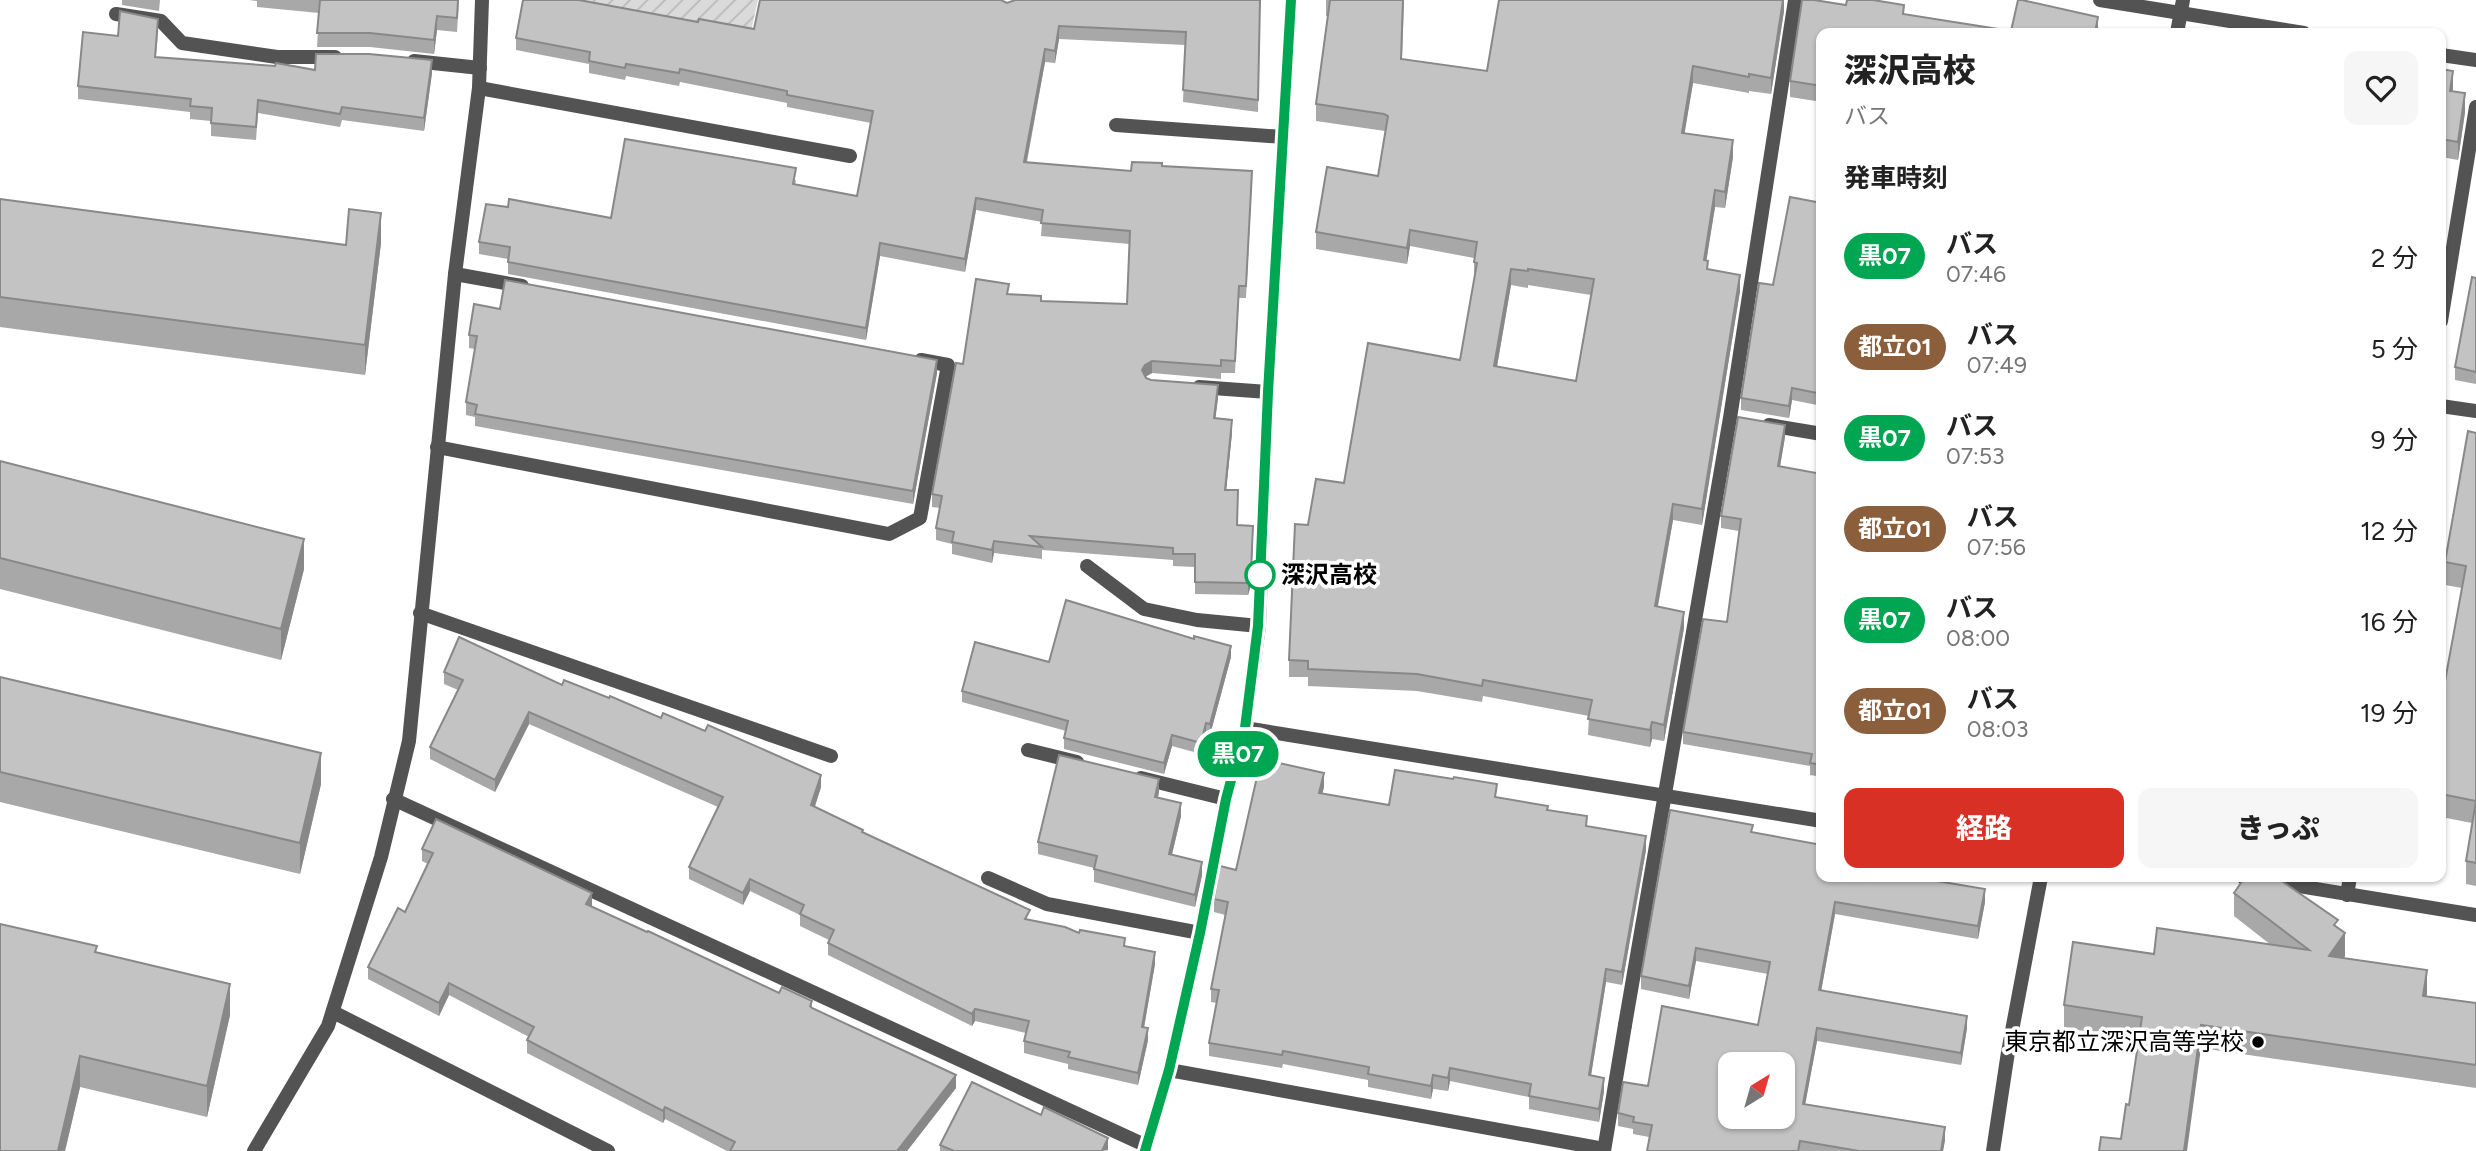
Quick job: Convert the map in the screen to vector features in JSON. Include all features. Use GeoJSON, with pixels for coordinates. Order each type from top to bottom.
{"type":"FeatureCollection","features":[{"type":"Feature","properties":{"kind":"street"},"geometry":{"type":"LineString","coordinates":[[254,1151],[328,1026],[381,857],[409,741],[455,274],[479,88],[482,0]]}},
{"type":"Feature","properties":{"kind":"street"},"geometry":{"type":"LineString","coordinates":[[393,799],[1146,1149],[1169,1070],[1200,933],[1226,799],[1245,728],[1258,626],[1268,392],[1292,0]]}},
{"type":"Feature","properties":{"kind":"street"},"geometry":{"type":"LineString","coordinates":[[1169,1070],[1604,1150],[1665,794],[1743,420],[1795,0]]}},
{"type":"Feature","properties":{"kind":"street"},"geometry":{"type":"LineString","coordinates":[[2100,0],[2182,7],[2281,28]]}},
{"type":"Feature","properties":{"kind":"street"},"geometry":{"type":"LineString","coordinates":[[2178,28],[2182,7]]}},
{"type":"Feature","properties":{"kind":"street"},"geometry":{"type":"LineString","coordinates":[[116,14],[161,21],[182,43],[277,57],[356,57]]}},
{"type":"Feature","properties":{"kind":"street"},"geometry":{"type":"LineString","coordinates":[[2446,56],[2476,60]]}},
{"type":"Feature","properties":{"kind":"street"},"geometry":{"type":"LineString","coordinates":[[394,59],[480,68]]}},
{"type":"Feature","properties":{"kind":"street"},"geometry":{"type":"LineString","coordinates":[[479,88],[849,156]]}},
{"type":"Feature","properties":{"kind":"street"},"geometry":{"type":"LineString","coordinates":[[2446,290],[2476,107]]}},
{"type":"Feature","properties":{"kind":"street"},"geometry":{"type":"LineString","coordinates":[[1116,125],[1284,137]]}},
{"type":"Feature","properties":{"kind":"street"},"geometry":{"type":"LineString","coordinates":[[455,274],[537,289]]}},
{"type":"Feature","properties":{"kind":"street"},"geometry":{"type":"LineString","coordinates":[[437,447],[890,534],[920,518],[948,365],[907,358]]}},
{"type":"Feature","properties":{"kind":"street"},"geometry":{"type":"LineString","coordinates":[[1178,385],[1268,392]]}},
{"type":"Feature","properties":{"kind":"street"},"geometry":{"type":"LineString","coordinates":[[2446,407],[2476,411]]}},
{"type":"Feature","properties":{"kind":"street"},"geometry":{"type":"LineString","coordinates":[[1743,420],[1816,433]]}},
{"type":"Feature","properties":{"kind":"street"},"geometry":{"type":"LineString","coordinates":[[1087,565],[1144,609],[1197,620],[1258,626]]}},
{"type":"Feature","properties":{"kind":"street"},"geometry":{"type":"LineString","coordinates":[[420,614],[831,756]]}},
{"type":"Feature","properties":{"kind":"street"},"geometry":{"type":"LineString","coordinates":[[1245,728],[1816,820]]}},
{"type":"Feature","properties":{"kind":"street"},"geometry":{"type":"LineString","coordinates":[[1028,750],[1094,766]]}},
{"type":"Feature","properties":{"kind":"street"},"geometry":{"type":"LineString","coordinates":[[1120,773],[1226,799]]}},
{"type":"Feature","properties":{"kind":"street"},"geometry":{"type":"LineString","coordinates":[[988,878],[1047,904],[1200,933]]}},
{"type":"Feature","properties":{"kind":"street"},"geometry":{"type":"LineString","coordinates":[[1993,1151],[2008,1052],[2040,882]]}},
{"type":"Feature","properties":{"kind":"street"},"geometry":{"type":"LineString","coordinates":[[2272,882],[2476,915]]}},
{"type":"Feature","properties":{"kind":"street"},"geometry":{"type":"LineString","coordinates":[[2347,895],[2349,882]]}},
{"type":"Feature","properties":{"kind":"street"},"geometry":{"type":"LineString","coordinates":[[333,1012],[608,1151]]}},
{"type":"Feature","properties":{"kind":"shaded area"},"geometry":{"type":"Polygon","coordinates":[[[553,0],[758,0],[750,36],[553,0]]]}},
{"type":"Feature","properties":{"kind":"building"},"geometry":{"type":"Polygon","coordinates":[[[320,0],[458,0],[457,18],[437,16],[434,40],[370,33],[317,33],[320,0]]]}},
{"type":"Feature","properties":{"kind":"building"},"geometry":{"type":"Polygon","coordinates":[[[523,0],[579,0],[698,22],[699,19],[754,29],[760,0],[1001,0],[1007,3],[1015,0],[1260,0],[1258,100],[1183,90],[1186,32],[1059,26],[1055,51],[1045,49],[1024,162],[1131,171],[1132,162],[1252,171],[1246,286],[1239,286],[1235,361],[1221,360],[1221,366],[1152,361],[1142,370],[1146,378],[1151,380],[1218,385],[1214,418],[1232,420],[1225,490],[1238,490],[1237,525],[1253,526],[1248,583],[1195,582],[1195,554],[1173,554],[1173,548],[1030,536],[1042,547],[994,541],[992,550],[952,542],[954,532],[936,528],[942,496],[932,494],[956,363],[963,364],[976,279],[1009,284],[1007,294],[1041,296],[1041,301],[1127,304],[1130,231],[1041,223],[1043,210],[976,198],[965,259],[880,243],[866,328],[508,262],[510,247],[479,242],[486,204],[508,207],[509,199],[611,218],[625,139],[796,168],[793,184],[857,196],[873,111],[787,95],[787,91],[680,69],[679,73],[626,64],[625,68],[589,61],[590,52],[516,38],[523,0]]]}},
{"type":"Feature","properties":{"kind":"building"},"geometry":{"type":"Polygon","coordinates":[[[1330,0],[1403,0],[1401,59],[1487,71],[1499,0],[1783,0],[1771,78],[1749,74],[1749,77],[1693,66],[1682,133],[1733,140],[1725,192],[1715,190],[1704,260],[1708,261],[1707,269],[1740,275],[1702,509],[1673,504],[1655,606],[1684,612],[1664,725],[1652,722],[1650,730],[1588,719],[1592,700],[1483,680],[1482,686],[1417,674],[1308,669],[1308,661],[1289,660],[1295,524],[1308,525],[1316,479],[1344,483],[1368,343],[1460,360],[1477,263],[1474,262],[1477,242],[1410,230],[1407,248],[1316,232],[1327,167],[1378,176],[1388,116],[1316,104],[1330,0]],[[1511,269],[1494,366],[1576,381],[1594,279],[1511,269]]]}},
{"type":"Feature","properties":{"kind":"building"},"geometry":{"type":"Polygon","coordinates":[[[1802,0],[1846,5],[1847,0],[1873,0],[1904,5],[1903,14],[1992,28],[1816,28],[1816,85],[1790,81],[1802,0]]]}},
{"type":"Feature","properties":{"kind":"building"},"geometry":{"type":"Polygon","coordinates":[[[2018,0],[2098,17],[2096,28],[2012,28],[2018,0]]]}},
{"type":"Feature","properties":{"kind":"building"},"geometry":{"type":"Polygon","coordinates":[[[120,11],[158,19],[155,57],[275,66],[276,63],[315,70],[316,54],[369,54],[432,60],[424,118],[342,107],[340,114],[258,100],[256,127],[211,123],[212,108],[190,106],[191,99],[78,86],[83,32],[118,36],[120,11]]]}},
{"type":"Feature","properties":{"kind":"building"},"geometry":{"type":"Polygon","coordinates":[[[2446,70],[2453,71],[2450,91],[2465,93],[2458,142],[2446,140],[2446,70]]]}},
{"type":"Feature","properties":{"kind":"building"},"geometry":{"type":"Polygon","coordinates":[[[1790,197],[1816,202],[1816,393],[1792,388],[1789,406],[1741,398],[1759,283],[1773,285],[1790,197]]]}},
{"type":"Feature","properties":{"kind":"building"},"geometry":{"type":"Polygon","coordinates":[[[0,199],[346,245],[349,209],[381,213],[365,345],[0,297],[0,199]]]}},
{"type":"Feature","properties":{"kind":"building"},"geometry":{"type":"Polygon","coordinates":[[[2472,277],[2476,278],[2476,372],[2455,367],[2472,277]]]}},
{"type":"Feature","properties":{"kind":"building"},"geometry":{"type":"Polygon","coordinates":[[[505,280],[937,360],[913,491],[475,414],[477,405],[466,402],[477,336],[469,335],[474,304],[500,309],[505,280]]]}},
{"type":"Feature","properties":{"kind":"building"},"geometry":{"type":"Polygon","coordinates":[[[1738,417],[1785,425],[1778,466],[1816,473],[1816,764],[1810,763],[1812,754],[1683,732],[1703,619],[1727,622],[1741,519],[1721,516],[1738,417]]]}},
{"type":"Feature","properties":{"kind":"building"},"geometry":{"type":"Polygon","coordinates":[[[2468,431],[2476,433],[2476,801],[2446,795],[2446,676],[2466,566],[2446,562],[2468,431]]]}},
{"type":"Feature","properties":{"kind":"building"},"geometry":{"type":"Polygon","coordinates":[[[0,461],[304,539],[281,629],[0,558],[0,461]]]}},
{"type":"Feature","properties":{"kind":"building"},"geometry":{"type":"Polygon","coordinates":[[[1066,600],[1194,639],[1194,636],[1231,646],[1210,724],[1206,723],[1201,743],[1172,735],[1164,763],[1064,738],[1068,721],[962,691],[975,642],[1049,662],[1066,600]]]}},
{"type":"Feature","properties":{"kind":"building"},"geometry":{"type":"Polygon","coordinates":[[[459,637],[562,685],[564,680],[661,718],[663,713],[705,731],[708,725],[821,775],[811,805],[863,830],[862,832],[1030,910],[1025,919],[1065,927],[1079,933],[1080,930],[1125,938],[1124,946],[1155,952],[1142,1027],[1148,1028],[1138,1073],[1068,1057],[1070,1052],[1024,1041],[1029,1021],[975,1009],[972,1014],[828,943],[834,930],[800,914],[804,905],[750,879],[743,893],[689,867],[723,797],[529,712],[495,780],[430,747],[463,680],[444,672],[459,637]]]}},
{"type":"Feature","properties":{"kind":"building"},"geometry":{"type":"Polygon","coordinates":[[[0,677],[321,753],[300,843],[0,772],[0,677]]]}},
{"type":"Feature","properties":{"kind":"building"},"geometry":{"type":"Polygon","coordinates":[[[1059,755],[1159,779],[1155,797],[1181,803],[1169,854],[1202,862],[1195,895],[1094,869],[1097,856],[1038,842],[1059,755]]]}},
{"type":"Feature","properties":{"kind":"building"},"geometry":{"type":"Polygon","coordinates":[[[1261,759],[1324,773],[1319,793],[1389,805],[1395,770],[1453,779],[1454,777],[1497,784],[1495,797],[1548,806],[1547,810],[1587,816],[1586,826],[1646,836],[1622,972],[1606,969],[1589,1075],[1604,1078],[1599,1109],[1529,1096],[1531,1084],[1450,1068],[1448,1078],[1433,1075],[1431,1086],[1368,1074],[1369,1067],[1283,1051],[1282,1055],[1209,1043],[1219,990],[1211,989],[1228,902],[1214,899],[1220,866],[1236,870],[1261,759]]]}},
{"type":"Feature","properties":{"kind":"building"},"geometry":{"type":"Polygon","coordinates":[[[2476,801],[2476,863],[2466,861],[2476,801]]]}},
{"type":"Feature","properties":{"kind":"building"},"geometry":{"type":"Polygon","coordinates":[[[1670,810],[1753,825],[1751,832],[1816,844],[1816,882],[1943,882],[1985,889],[1978,926],[1835,902],[1819,990],[1967,1016],[1961,1053],[1817,1028],[1803,1104],[1945,1127],[1941,1151],[1859,1151],[1800,1141],[1798,1151],[1647,1151],[1652,1125],[1633,1122],[1634,1117],[1618,1113],[1623,1082],[1648,1086],[1662,1006],[1758,1025],[1770,962],[1696,948],[1689,986],[1641,976],[1670,810]]]}},
{"type":"Feature","properties":{"kind":"building"},"geometry":{"type":"Polygon","coordinates":[[[436,819],[592,893],[586,904],[779,993],[782,987],[812,1001],[812,1008],[956,1075],[897,1151],[730,1151],[735,1142],[665,1107],[663,1111],[527,1040],[534,1027],[449,983],[439,1003],[368,967],[398,908],[405,912],[433,853],[422,849],[436,819]]]}},
{"type":"Feature","properties":{"kind":"building"},"geometry":{"type":"Polygon","coordinates":[[[2242,882],[2283,882],[2338,920],[2334,925],[2345,933],[2329,956],[2427,970],[2423,996],[2476,1003],[2476,1065],[2201,1025],[2184,1151],[2099,1151],[2101,1137],[2121,1139],[2126,1104],[2129,1105],[2142,1017],[2064,1005],[2073,942],[2154,954],[2157,928],[2309,950],[2234,893],[2242,882]]]}},
{"type":"Feature","properties":{"kind":"building"},"geometry":{"type":"Polygon","coordinates":[[[0,924],[97,946],[95,952],[230,984],[207,1086],[80,1056],[58,1151],[0,1151],[0,924]]]}},
{"type":"Feature","properties":{"kind":"building"},"geometry":{"type":"Polygon","coordinates":[[[972,1082],[1041,1115],[1044,1107],[1108,1138],[1102,1151],[954,1151],[940,1145],[972,1082]]]}},
{"type":"Feature","properties":{"kind":"bus line","name":"黒07"},"geometry":{"type":"LineString","coordinates":[[1145,1151],[1169,1070],[1200,933],[1226,799],[1245,728],[1258,626],[1268,392],[1291,0]]}},
{"type":"Feature","properties":{"kind":"place","name":"深沢高校"},"geometry":{"type":"Point","coordinates":[1260,575]}},
{"type":"Feature","properties":{"kind":"place","name":"東京都立深沢高等学校"},"geometry":{"type":"Point","coordinates":[2258,1042]}}]}
